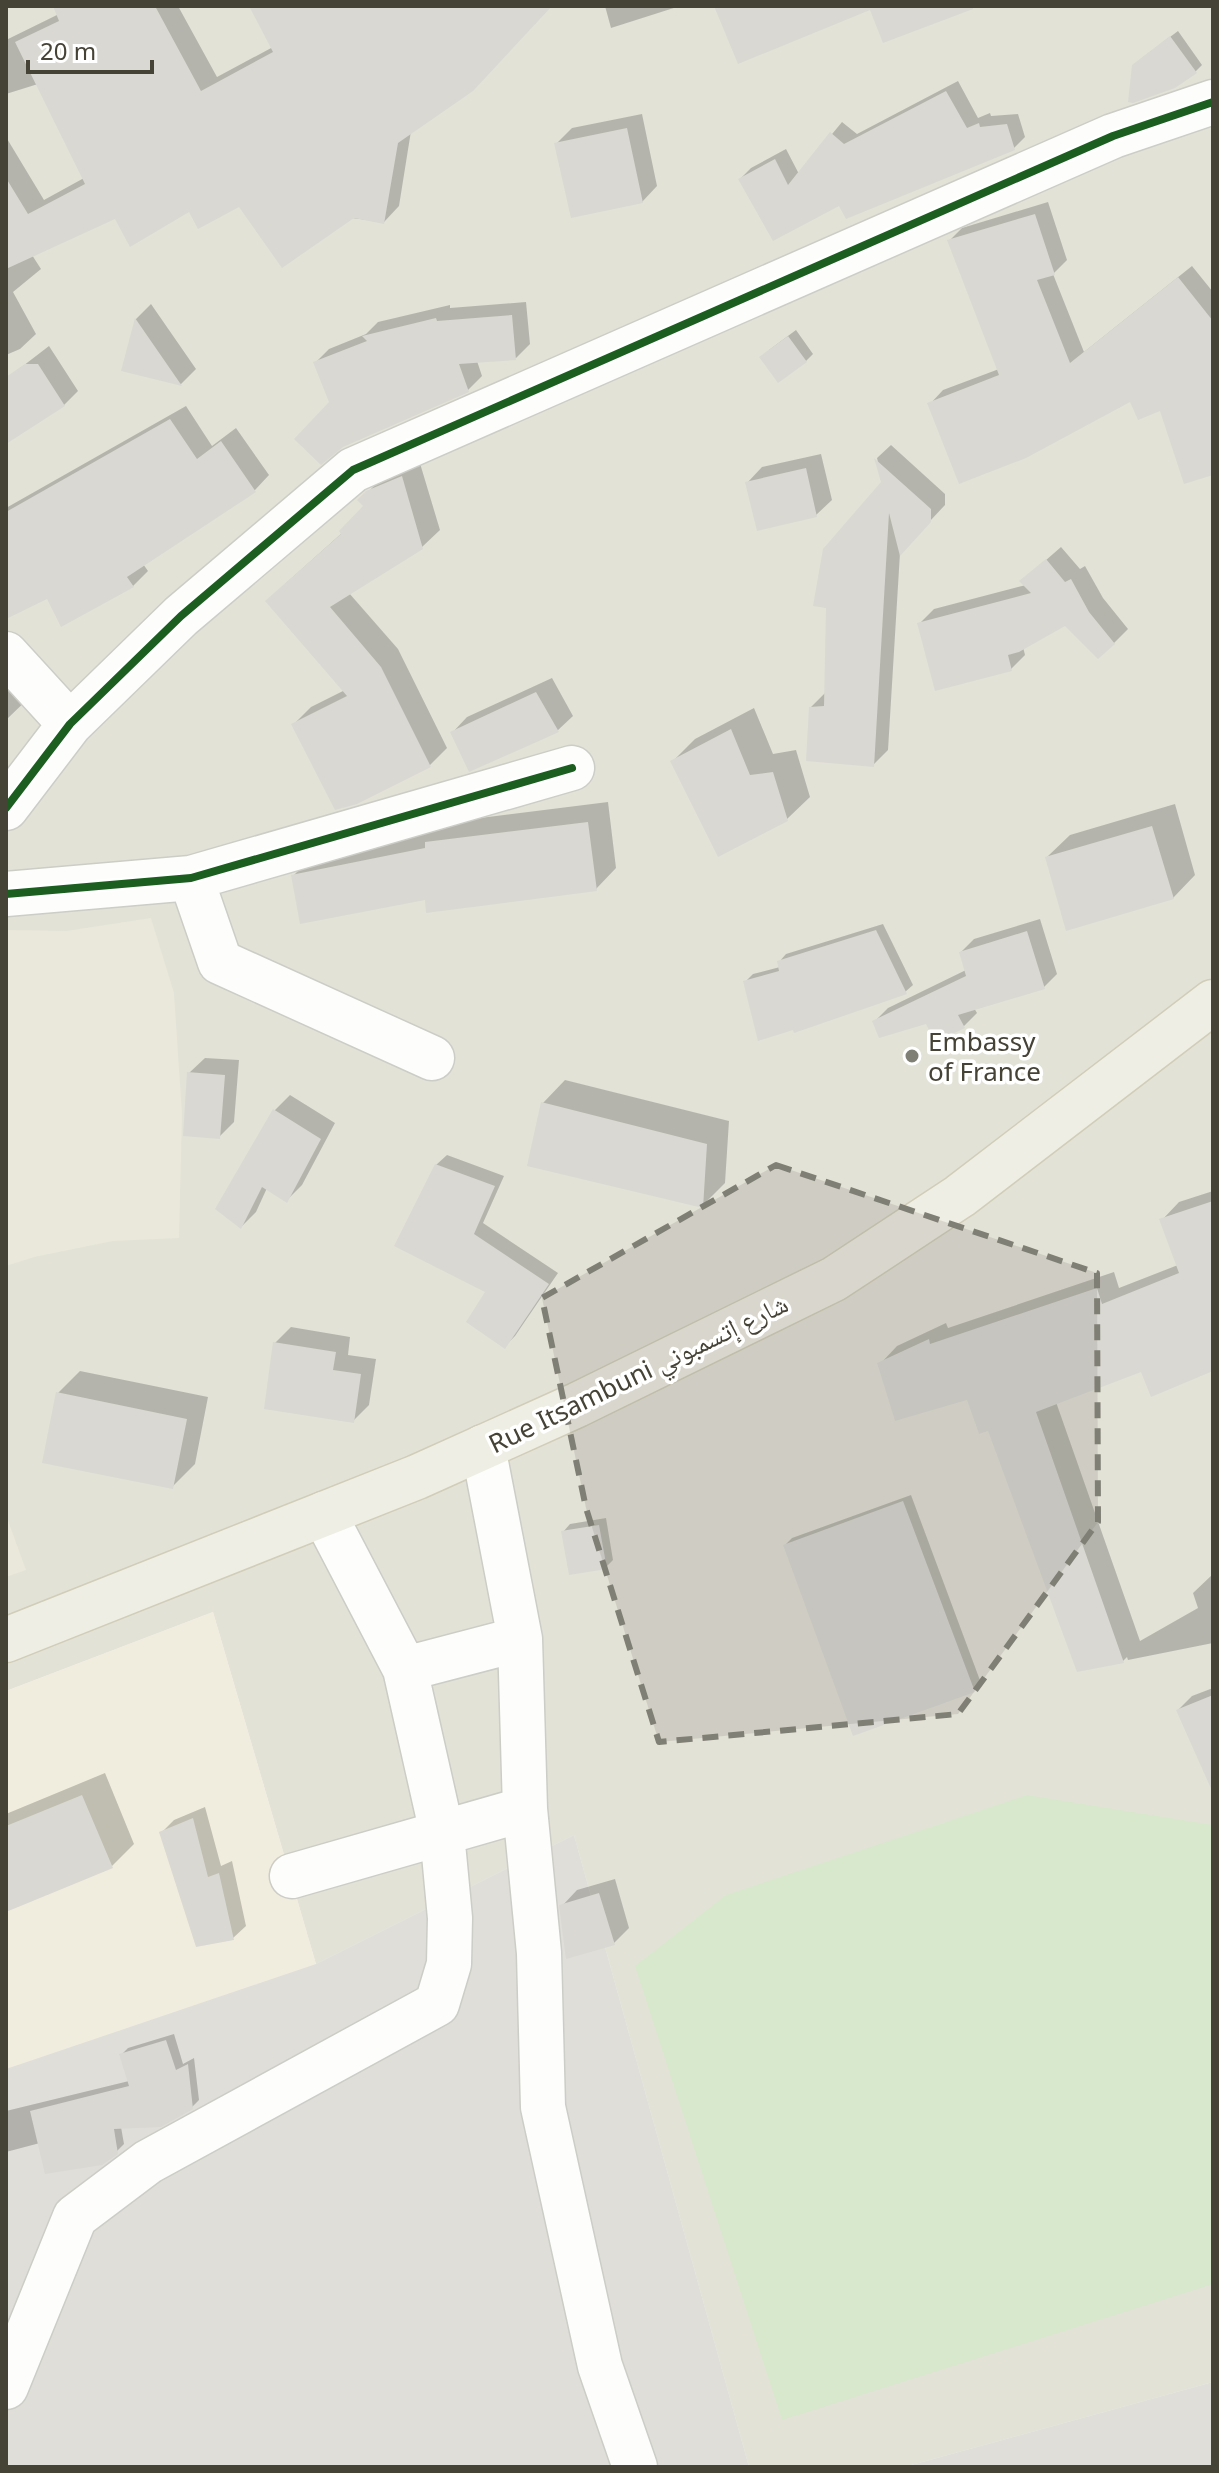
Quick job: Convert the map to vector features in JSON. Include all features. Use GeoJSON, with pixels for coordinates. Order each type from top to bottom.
{"type":"FeatureCollection","features":[{"type":"Feature","properties":{"kind":"main road","name":"Rue Itsambuni شارع إتسمبوني"},"geometry":{"type":"LineString","coordinates":[[6,1640],[324,1514],[483,1447],[577,1405],[834,1279],[960,1196],[1213,1002]]}},
{"type":"Feature","properties":{"kind":"street"},"geometry":{"type":"LineString","coordinates":[[6,808],[70,724],[181,616],[353,470],[1113,136],[1213,102]]}},
{"type":"Feature","properties":{"kind":"street"},"geometry":{"type":"LineString","coordinates":[[6,654],[70,724]]}},
{"type":"Feature","properties":{"kind":"street"},"geometry":{"type":"LineString","coordinates":[[6,894],[191,878],[572,768]]}},
{"type":"Feature","properties":{"kind":"street"},"geometry":{"type":"LineString","coordinates":[[191,878],[220,962],[432,1058]]}},
{"type":"Feature","properties":{"kind":"street"},"geometry":{"type":"LineString","coordinates":[[483,1447],[520,1639],[525,1809],[539,1953],[543,2107],[600,2366],[635,2467]]}},
{"type":"Feature","properties":{"kind":"street"},"geometry":{"type":"LineString","coordinates":[[6,2387],[75,2217],[148,2162],[437,2004],[449,1964],[450,1918],[442,1833],[405,1669],[324,1514]]}},
{"type":"Feature","properties":{"kind":"street"},"geometry":{"type":"LineString","coordinates":[[405,1669],[520,1639]]}},
{"type":"Feature","properties":{"kind":"street"},"geometry":{"type":"LineString","coordinates":[[292,1876],[525,1809]]}},
{"type":"Feature","properties":{"kind":"highlighted area"},"geometry":{"type":"Polygon","coordinates":[[[776,1165],[1097,1273],[1098,1522],[958,1714],[659,1742],[586,1508],[542,1298],[776,1165]]]}},
{"type":"Feature","properties":{"kind":"shaded area"},"geometry":{"type":"Polygon","coordinates":[[[6,6],[1213,6],[1213,2382],[904,2467],[749,2467],[574,1835],[316,1964],[213,1612],[6,1691],[6,6]]]}},
{"type":"Feature","properties":{"kind":"shaded area"},"geometry":{"type":"Polygon","coordinates":[[[151,918],[174,993],[182,1113],[179,1238],[113,1241],[6,1266],[6,930],[66,931],[151,918]]]}},
{"type":"Feature","properties":{"kind":"shaded area"},"geometry":{"type":"Polygon","coordinates":[[[6,1515],[26,1570],[6,1577],[6,1515]]]}},
{"type":"Feature","properties":{"kind":"shaded area"},"geometry":{"type":"Polygon","coordinates":[[[213,1612],[316,1964],[6,2069],[6,1691],[213,1612]]]}},
{"type":"Feature","properties":{"kind":"shaded area"},"geometry":{"type":"Polygon","coordinates":[[[574,1835],[749,2467],[6,2467],[6,2069],[316,1964],[574,1835]]]}},
{"type":"Feature","properties":{"kind":"shaded area"},"geometry":{"type":"Polygon","coordinates":[[[1213,2382],[1213,2467],[904,2467],[1213,2382]]]}},
{"type":"Feature","properties":{"kind":"green space"},"geometry":{"type":"Polygon","coordinates":[[[1027,1795],[1213,1825],[1213,2284],[782,2420],[635,1966],[726,1895],[1027,1795]]]}},
{"type":"Feature","properties":{"kind":"building"},"geometry":{"type":"Polygon","coordinates":[[[53,6],[155,6],[201,91],[273,52],[249,6],[552,6],[473,91],[398,143],[384,224],[354,218],[282,268],[239,207],[198,229],[189,212],[130,247],[115,219],[6,269],[6,178],[28,214],[85,184],[15,42],[59,21],[53,6]]]}},
{"type":"Feature","properties":{"kind":"building"},"geometry":{"type":"Polygon","coordinates":[[[714,6],[972,6],[973,9],[883,43],[870,10],[738,64],[714,6]]]}},
{"type":"Feature","properties":{"kind":"building"},"geometry":{"type":"Polygon","coordinates":[[[1170,36],[1197,73],[1175,88],[1128,102],[1132,65],[1170,36]]]}},
{"type":"Feature","properties":{"kind":"building"},"geometry":{"type":"Polygon","coordinates":[[[946,91],[967,128],[979,123],[980,127],[1007,124],[1015,150],[846,219],[839,206],[773,241],[738,179],[775,159],[788,185],[830,132],[844,144],[946,91]]]}},
{"type":"Feature","properties":{"kind":"building"},"geometry":{"type":"Polygon","coordinates":[[[627,128],[643,203],[571,218],[554,143],[627,128]]]}},
{"type":"Feature","properties":{"kind":"building"},"geometry":{"type":"Polygon","coordinates":[[[1035,214],[1055,275],[1037,280],[1070,363],[1178,277],[1213,321],[1213,475],[1184,484],[1160,411],[1138,420],[1130,402],[1026,458],[959,484],[927,403],[999,375],[947,240],[1035,214]]]}},
{"type":"Feature","properties":{"kind":"building"},"geometry":{"type":"Polygon","coordinates":[[[512,315],[516,360],[459,364],[469,392],[343,447],[321,465],[294,439],[329,402],[313,362],[367,341],[362,336],[436,318],[437,321],[512,315]]]}},
{"type":"Feature","properties":{"kind":"building"},"geometry":{"type":"Polygon","coordinates":[[[135,318],[182,386],[121,371],[135,318]]]}},
{"type":"Feature","properties":{"kind":"building"},"geometry":{"type":"Polygon","coordinates":[[[788,336],[807,362],[778,383],[759,357],[788,336]]]}},
{"type":"Feature","properties":{"kind":"building"},"geometry":{"type":"Polygon","coordinates":[[[25,364],[38,364],[65,406],[6,444],[6,377],[25,364]]]}},
{"type":"Feature","properties":{"kind":"building"},"geometry":{"type":"Polygon","coordinates":[[[170,419],[197,459],[221,441],[256,492],[127,577],[134,587],[61,627],[47,599],[6,619],[6,512],[170,419]]]}},
{"type":"Feature","properties":{"kind":"building"},"geometry":{"type":"Polygon","coordinates":[[[874,458],[931,509],[931,522],[900,556],[889,513],[874,767],[806,761],[809,707],[824,706],[826,608],[813,606],[823,549],[881,482],[874,458]]]}},
{"type":"Feature","properties":{"kind":"building"},"geometry":{"type":"Polygon","coordinates":[[[806,468],[817,517],[757,531],[745,482],[806,468]]]}},
{"type":"Feature","properties":{"kind":"building"},"geometry":{"type":"Polygon","coordinates":[[[402,476],[423,549],[330,607],[381,667],[431,767],[357,804],[335,810],[291,724],[347,696],[265,601],[341,534],[339,531],[363,506],[357,500],[366,491],[402,476]]]}},
{"type":"Feature","properties":{"kind":"building"},"geometry":{"type":"Polygon","coordinates":[[[1046,559],[1065,582],[1071,579],[1089,612],[1115,644],[1098,659],[1065,626],[1008,655],[1012,671],[935,691],[917,623],[1031,593],[1019,581],[1046,559]]]}},
{"type":"Feature","properties":{"kind":"building"},"geometry":{"type":"Polygon","coordinates":[[[536,692],[559,732],[469,772],[450,732],[536,692]]]}},
{"type":"Feature","properties":{"kind":"building"},"geometry":{"type":"Polygon","coordinates":[[[731,729],[750,775],[773,772],[788,821],[718,857],[670,761],[731,729]]]}},
{"type":"Feature","properties":{"kind":"building"},"geometry":{"type":"Polygon","coordinates":[[[588,822],[597,891],[426,913],[425,900],[300,924],[291,875],[425,848],[425,842],[588,822]]]}},
{"type":"Feature","properties":{"kind":"building"},"geometry":{"type":"Polygon","coordinates":[[[1152,826],[1174,899],[1066,931],[1045,857],[1152,826]]]}},
{"type":"Feature","properties":{"kind":"building"},"geometry":{"type":"Polygon","coordinates":[[[876,930],[907,994],[794,1033],[793,1030],[758,1041],[743,981],[779,971],[777,961],[876,930]]]}},
{"type":"Feature","properties":{"kind":"building"},"geometry":{"type":"Polygon","coordinates":[[[1027,931],[1045,989],[958,1015],[965,1028],[935,1042],[926,1024],[879,1038],[872,1021],[966,976],[959,952],[1027,931]]]}},
{"type":"Feature","properties":{"kind":"building"},"geometry":{"type":"Polygon","coordinates":[[[187,1072],[225,1075],[220,1139],[183,1136],[187,1072]]]}},
{"type":"Feature","properties":{"kind":"building"},"geometry":{"type":"Polygon","coordinates":[[[541,1102],[707,1144],[703,1208],[527,1166],[541,1102]]]}},
{"type":"Feature","properties":{"kind":"building"},"geometry":{"type":"Polygon","coordinates":[[[273,1109],[321,1139],[287,1203],[262,1187],[241,1229],[215,1209],[273,1109]]]}},
{"type":"Feature","properties":{"kind":"building"},"geometry":{"type":"Polygon","coordinates":[[[435,1164],[495,1186],[474,1234],[549,1284],[505,1349],[466,1322],[485,1292],[394,1246],[435,1164]]]}},
{"type":"Feature","properties":{"kind":"building"},"geometry":{"type":"Polygon","coordinates":[[[1213,1201],[1213,1371],[1151,1397],[1141,1372],[1036,1412],[1124,1663],[1077,1672],[988,1431],[979,1434],[967,1400],[895,1421],[877,1363],[929,1339],[930,1344],[1097,1288],[1102,1304],[1179,1273],[1159,1219],[1213,1201]]]}},
{"type":"Feature","properties":{"kind":"building"},"geometry":{"type":"Polygon","coordinates":[[[273,1342],[336,1352],[333,1370],[361,1374],[354,1423],[264,1409],[273,1342]]]}},
{"type":"Feature","properties":{"kind":"building"},"geometry":{"type":"Polygon","coordinates":[[[56,1392],[187,1419],[173,1489],[42,1463],[56,1392]]]}},
{"type":"Feature","properties":{"kind":"building"},"geometry":{"type":"Polygon","coordinates":[[[903,1501],[975,1692],[853,1736],[783,1545],[903,1501]]]}},
{"type":"Feature","properties":{"kind":"building"},"geometry":{"type":"Polygon","coordinates":[[[599,1525],[607,1569],[569,1575],[561,1531],[599,1525]]]}},
{"type":"Feature","properties":{"kind":"building"},"geometry":{"type":"Polygon","coordinates":[[[1213,1695],[1213,1793],[1176,1710],[1213,1695]]]}},
{"type":"Feature","properties":{"kind":"building"},"geometry":{"type":"Polygon","coordinates":[[[82,1795],[113,1868],[6,1912],[6,1826],[82,1795]]]}},
{"type":"Feature","properties":{"kind":"building"},"geometry":{"type":"Polygon","coordinates":[[[193,1818],[208,1877],[219,1873],[234,1940],[196,1947],[159,1832],[193,1818]]]}},
{"type":"Feature","properties":{"kind":"building"},"geometry":{"type":"Polygon","coordinates":[[[599,1893],[615,1945],[566,1959],[559,1905],[599,1893]]]}},
{"type":"Feature","properties":{"kind":"building"},"geometry":{"type":"Polygon","coordinates":[[[166,2040],[176,2070],[188,2064],[193,2109],[161,2127],[114,2129],[118,2154],[102,2165],[45,2174],[30,2111],[129,2086],[119,2054],[166,2040]]]}},
{"type":"Feature","properties":{"kind":"cycle path"},"geometry":{"type":"LineString","coordinates":[[6,808],[70,724],[181,616],[353,470],[1113,136],[1213,102]]}},
{"type":"Feature","properties":{"kind":"cycle path"},"geometry":{"type":"LineString","coordinates":[[6,894],[191,878],[572,768]]}},
{"type":"Feature","properties":{"kind":"place","name":"Embassy of France"},"geometry":{"type":"Point","coordinates":[912,1056]}}]}
